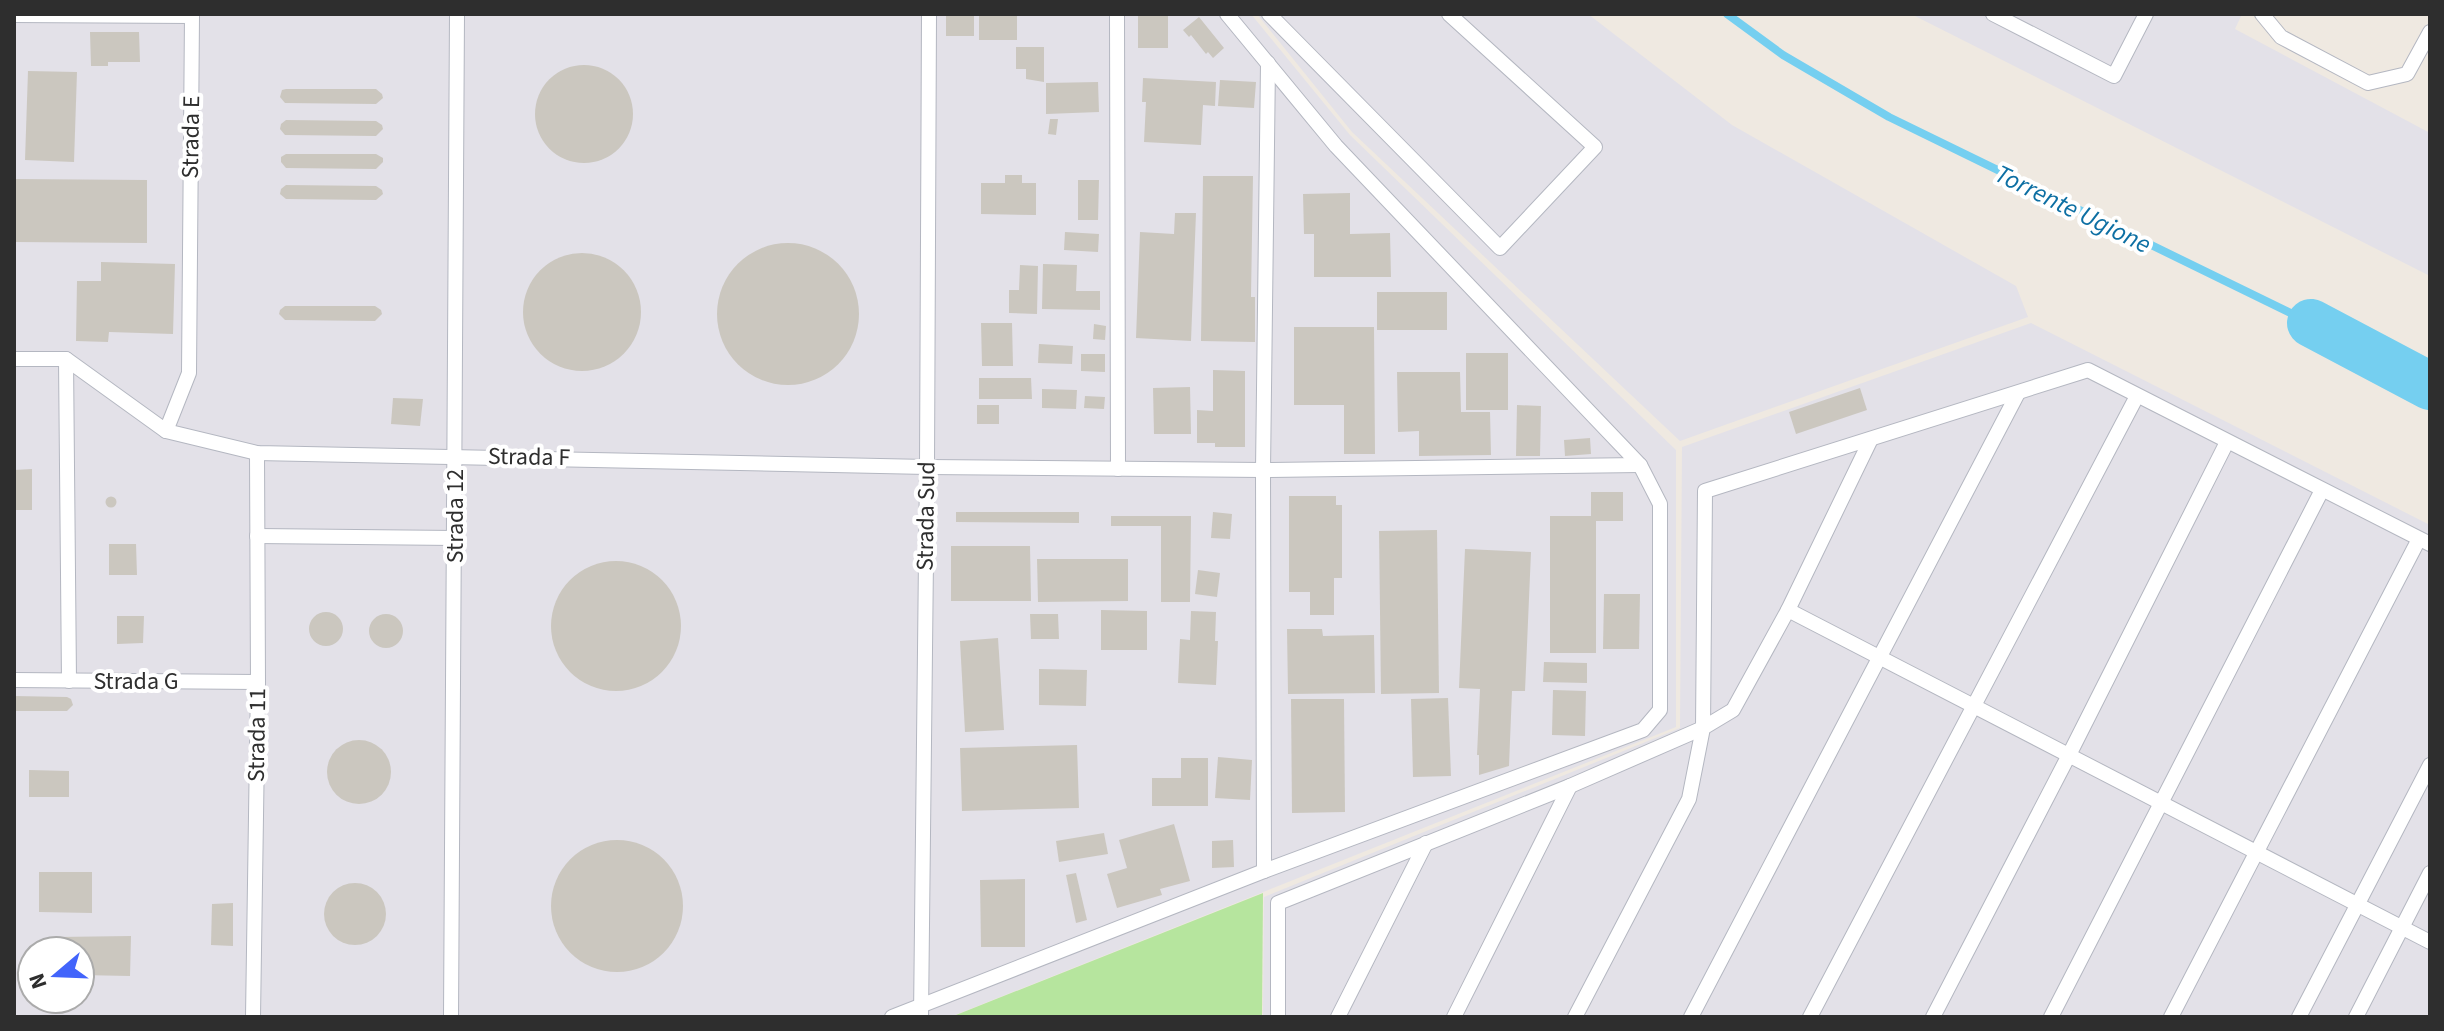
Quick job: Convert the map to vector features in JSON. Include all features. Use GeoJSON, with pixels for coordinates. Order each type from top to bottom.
{"type":"FeatureCollection","features":[{"type":"Feature","properties":{"kind":"lane","name":"Strada 12"},"geometry":{"type":"LineString","coordinates":[[451,1017],[457,14]]}},
{"type":"Feature","properties":{"kind":"lane","name":"Strada Sud"},"geometry":{"type":"LineString","coordinates":[[921,1012],[929,14]]}},
{"type":"Feature","properties":{"kind":"lane"},"geometry":{"type":"LineString","coordinates":[[1117,14],[1118,469]]}},
{"type":"Feature","properties":{"kind":"lane"},"geometry":{"type":"LineString","coordinates":[[892,1017],[921,1012],[1264,871],[1643,730],[1660,710],[1660,504],[1640,465],[1336,146],[1227,14]]}},
{"type":"Feature","properties":{"kind":"lane"},"geometry":{"type":"LineString","coordinates":[[1279,17],[1500,248],[1595,147],[1449,14]]}},
{"type":"Feature","properties":{"kind":"lane"},"geometry":{"type":"LineString","coordinates":[[1993,14],[2114,76],[2146,14]]}},
{"type":"Feature","properties":{"kind":"lane"},"geometry":{"type":"LineString","coordinates":[[2262,14],[2281,37],[2368,83],[2407,74],[2430,32]]}},
{"type":"Feature","properties":{"kind":"lane","name":"Strada E"},"geometry":{"type":"LineString","coordinates":[[14,15],[192,15],[189,373],[166,431]]}},
{"type":"Feature","properties":{"kind":"lane"},"geometry":{"type":"LineString","coordinates":[[1264,871],[1263,470],[1268,63]]}},
{"type":"Feature","properties":{"kind":"lane"},"geometry":{"type":"LineString","coordinates":[[14,359],[66,359],[69,681]]}},
{"type":"Feature","properties":{"kind":"lane","name":"Strada F"},"geometry":{"type":"LineString","coordinates":[[66,359],[166,431],[257,453],[1118,469],[1640,465]]}},
{"type":"Feature","properties":{"kind":"lane"},"geometry":{"type":"LineString","coordinates":[[1575,1017],[1689,799],[1703,728],[1705,491],[2088,370],[2424,541],[2171,1017]]}},
{"type":"Feature","properties":{"kind":"lane"},"geometry":{"type":"LineString","coordinates":[[1691,1017],[2018,393]]}},
{"type":"Feature","properties":{"kind":"lane"},"geometry":{"type":"LineString","coordinates":[[1810,1017],[2137,396]]}},
{"type":"Feature","properties":{"kind":"lane"},"geometry":{"type":"LineString","coordinates":[[1278,1017],[1278,903],[1570,786],[1703,728],[1733,710],[1788,610],[1871,439]]}},
{"type":"Feature","properties":{"kind":"lane"},"geometry":{"type":"LineString","coordinates":[[1933,1017],[2227,442]]}},
{"type":"Feature","properties":{"kind":"lane","name":"Strada 11"},"geometry":{"type":"LineString","coordinates":[[253,1017],[258,682],[257,453]]}},
{"type":"Feature","properties":{"kind":"lane"},"geometry":{"type":"LineString","coordinates":[[2051,1017],[2322,490]]}},
{"type":"Feature","properties":{"kind":"lane"},"geometry":{"type":"LineString","coordinates":[[257,536],[455,538]]}},
{"type":"Feature","properties":{"kind":"lane"},"geometry":{"type":"LineString","coordinates":[[1788,610],[2430,942]]}},
{"type":"Feature","properties":{"kind":"lane","name":"Strada G"},"geometry":{"type":"LineString","coordinates":[[14,680],[258,682]]}},
{"type":"Feature","properties":{"kind":"lane"},"geometry":{"type":"LineString","coordinates":[[2299,1017],[2362,907],[2430,765]]}},
{"type":"Feature","properties":{"kind":"lane"},"geometry":{"type":"LineString","coordinates":[[1454,1017],[1570,786]]}},
{"type":"Feature","properties":{"kind":"lane"},"geometry":{"type":"LineString","coordinates":[[1338,1017],[1426,843]]}},
{"type":"Feature","properties":{"kind":"lane"},"geometry":{"type":"LineString","coordinates":[[2356,1017],[2395,924],[2430,873]]}},
{"type":"Feature","properties":{"kind":"shaded area"},"geometry":{"type":"Polygon","coordinates":[[[14,14],[1251,14],[1350,135],[1676,450],[1676,727],[950,1017],[14,1017],[14,14]]]}},
{"type":"Feature","properties":{"kind":"shaded area"},"geometry":{"type":"Polygon","coordinates":[[[1257,14],[1588,14],[1732,125],[2016,286],[2028,317],[1680,441],[1352,132],[1257,14]]]}},
{"type":"Feature","properties":{"kind":"shaded area"},"geometry":{"type":"Polygon","coordinates":[[[1911,14],[2242,14],[2235,29],[2430,133],[2430,276],[1911,14]]]}},
{"type":"Feature","properties":{"kind":"shaded area"},"geometry":{"type":"Polygon","coordinates":[[[2031,323],[2430,525],[2430,1017],[1263,1017],[1264,897],[1680,728],[1682,447],[2031,323]]]}},
{"type":"Feature","properties":{"kind":"green space"},"geometry":{"type":"Polygon","coordinates":[[[1263,893],[1262,1017],[951,1017],[1263,893]]]}},
{"type":"Feature","properties":{"kind":"building"},"geometry":{"type":"Polygon","coordinates":[[[946,14],[974,14],[974,36],[946,36],[946,14]]]}},
{"type":"Feature","properties":{"kind":"building"},"geometry":{"type":"Polygon","coordinates":[[[979,14],[1017,14],[1017,40],[979,40],[979,14]]]}},
{"type":"Feature","properties":{"kind":"building"},"geometry":{"type":"Polygon","coordinates":[[[1138,14],[1168,14],[1168,48],[1138,48],[1138,14]]]}},
{"type":"Feature","properties":{"kind":"building"},"geometry":{"type":"Polygon","coordinates":[[[1199,17],[1224,48],[1213,58],[1183,30],[1199,17]]]}},
{"type":"Feature","properties":{"kind":"building"},"geometry":{"type":"Polygon","coordinates":[[[90,32],[139,32],[140,62],[108,62],[108,66],[91,66],[90,32]]]}},
{"type":"Feature","properties":{"kind":"building"},"geometry":{"type":"Polygon","coordinates":[[[1016,47],[1044,47],[1044,82],[1026,79],[1026,69],[1016,69],[1016,47]]]}},
{"type":"Feature","properties":{"kind":"building"},"geometry":{"type":"Polygon","coordinates":[[[584,65],[603,68],[619,79],[630,95],[633,114],[630,133],[619,149],[603,160],[584,163],[565,160],[549,149],[538,133],[535,114],[538,95],[549,79],[565,68],[584,65]]]}},
{"type":"Feature","properties":{"kind":"building"},"geometry":{"type":"Polygon","coordinates":[[[28,71],[77,72],[74,162],[25,160],[28,71]]]}},
{"type":"Feature","properties":{"kind":"building"},"geometry":{"type":"Polygon","coordinates":[[[1143,78],[1216,82],[1215,106],[1203,105],[1201,145],[1144,142],[1146,102],[1142,102],[1143,78]]]}},
{"type":"Feature","properties":{"kind":"building"},"geometry":{"type":"Polygon","coordinates":[[[1220,80],[1256,82],[1254,108],[1218,106],[1220,80]]]}},
{"type":"Feature","properties":{"kind":"building"},"geometry":{"type":"Polygon","coordinates":[[[1098,82],[1099,112],[1046,114],[1046,83],[1098,82]]]}},
{"type":"Feature","properties":{"kind":"building"},"geometry":{"type":"Polygon","coordinates":[[[376,89],[383,98],[376,104],[285,103],[280,97],[282,90],[376,89]]]}},
{"type":"Feature","properties":{"kind":"building"},"geometry":{"type":"Polygon","coordinates":[[[1050,119],[1058,119],[1056,135],[1048,134],[1050,119]]]}},
{"type":"Feature","properties":{"kind":"building"},"geometry":{"type":"Polygon","coordinates":[[[286,120],[376,121],[383,129],[376,136],[285,135],[280,129],[286,120]]]}},
{"type":"Feature","properties":{"kind":"building"},"geometry":{"type":"Polygon","coordinates":[[[286,154],[376,154],[383,158],[383,162],[376,169],[286,168],[281,157],[286,154]]]}},
{"type":"Feature","properties":{"kind":"building"},"geometry":{"type":"Polygon","coordinates":[[[1005,175],[1022,175],[1022,183],[1036,183],[1036,215],[981,214],[981,183],[1005,183],[1005,175]]]}},
{"type":"Feature","properties":{"kind":"building"},"geometry":{"type":"Polygon","coordinates":[[[1203,176],[1253,176],[1251,297],[1255,297],[1255,342],[1201,341],[1203,176]]]}},
{"type":"Feature","properties":{"kind":"building"},"geometry":{"type":"Polygon","coordinates":[[[14,179],[147,180],[147,243],[14,242],[14,179]]]}},
{"type":"Feature","properties":{"kind":"building"},"geometry":{"type":"Polygon","coordinates":[[[1078,180],[1099,180],[1098,220],[1078,220],[1078,180]]]}},
{"type":"Feature","properties":{"kind":"building"},"geometry":{"type":"Polygon","coordinates":[[[286,185],[376,186],[383,194],[376,200],[286,199],[280,194],[286,185]]]}},
{"type":"Feature","properties":{"kind":"building"},"geometry":{"type":"Polygon","coordinates":[[[1350,193],[1350,234],[1390,233],[1391,277],[1314,277],[1314,234],[1304,234],[1303,194],[1350,193]]]}},
{"type":"Feature","properties":{"kind":"building"},"geometry":{"type":"Polygon","coordinates":[[[1175,213],[1196,213],[1191,341],[1136,338],[1140,232],[1174,234],[1175,213]]]}},
{"type":"Feature","properties":{"kind":"building"},"geometry":{"type":"Polygon","coordinates":[[[1065,232],[1099,234],[1098,252],[1064,250],[1065,232]]]}},
{"type":"Feature","properties":{"kind":"building"},"geometry":{"type":"Polygon","coordinates":[[[788,243],[815,249],[838,264],[853,287],[859,314],[853,341],[838,364],[815,379],[788,385],[761,379],[738,364],[723,341],[717,314],[723,287],[738,264],[761,249],[788,243]]]}},
{"type":"Feature","properties":{"kind":"building"},"geometry":{"type":"Polygon","coordinates":[[[582,253],[605,257],[624,270],[637,289],[641,312],[637,335],[624,354],[605,367],[582,371],[559,367],[540,354],[527,335],[523,312],[527,289],[540,270],[559,257],[582,253]]]}},
{"type":"Feature","properties":{"kind":"building"},"geometry":{"type":"Polygon","coordinates":[[[101,262],[175,264],[173,334],[109,332],[108,342],[76,341],[77,281],[101,281],[101,262]]]}},
{"type":"Feature","properties":{"kind":"building"},"geometry":{"type":"Polygon","coordinates":[[[1043,264],[1077,265],[1076,291],[1100,291],[1100,310],[1042,309],[1043,264]]]}},
{"type":"Feature","properties":{"kind":"building"},"geometry":{"type":"Polygon","coordinates":[[[1020,265],[1038,266],[1037,314],[1009,313],[1009,290],[1019,290],[1020,265]]]}},
{"type":"Feature","properties":{"kind":"building"},"geometry":{"type":"Polygon","coordinates":[[[1377,292],[1447,292],[1447,330],[1377,330],[1377,292]]]}},
{"type":"Feature","properties":{"kind":"building"},"geometry":{"type":"Polygon","coordinates":[[[285,306],[375,306],[382,314],[375,321],[285,320],[279,314],[285,306]]]}},
{"type":"Feature","properties":{"kind":"building"},"geometry":{"type":"Polygon","coordinates":[[[981,323],[1012,323],[1013,366],[982,366],[981,323]]]}},
{"type":"Feature","properties":{"kind":"building"},"geometry":{"type":"Polygon","coordinates":[[[1094,324],[1106,326],[1105,340],[1093,339],[1094,324]]]}},
{"type":"Feature","properties":{"kind":"building"},"geometry":{"type":"Polygon","coordinates":[[[1294,327],[1374,327],[1375,454],[1344,454],[1344,405],[1294,405],[1294,327]]]}},
{"type":"Feature","properties":{"kind":"building"},"geometry":{"type":"Polygon","coordinates":[[[1039,344],[1073,346],[1072,364],[1038,363],[1039,344]]]}},
{"type":"Feature","properties":{"kind":"building"},"geometry":{"type":"Polygon","coordinates":[[[1466,353],[1508,353],[1508,410],[1466,410],[1466,353]]]}},
{"type":"Feature","properties":{"kind":"building"},"geometry":{"type":"Polygon","coordinates":[[[1081,354],[1105,354],[1105,372],[1081,371],[1081,354]]]}},
{"type":"Feature","properties":{"kind":"building"},"geometry":{"type":"Polygon","coordinates":[[[1213,370],[1245,371],[1245,447],[1215,447],[1215,443],[1197,443],[1197,410],[1213,411],[1213,370]]]}},
{"type":"Feature","properties":{"kind":"building"},"geometry":{"type":"Polygon","coordinates":[[[1397,372],[1460,372],[1461,412],[1490,412],[1491,455],[1419,456],[1419,431],[1398,432],[1397,372]]]}},
{"type":"Feature","properties":{"kind":"building"},"geometry":{"type":"Polygon","coordinates":[[[979,378],[1031,378],[1032,399],[979,399],[979,378]]]}},
{"type":"Feature","properties":{"kind":"building"},"geometry":{"type":"Polygon","coordinates":[[[1190,387],[1191,434],[1154,434],[1153,388],[1190,387]]]}},
{"type":"Feature","properties":{"kind":"building"},"geometry":{"type":"Polygon","coordinates":[[[1860,388],[1867,410],[1796,434],[1789,412],[1860,388]]]}},
{"type":"Feature","properties":{"kind":"building"},"geometry":{"type":"Polygon","coordinates":[[[1042,389],[1077,390],[1076,409],[1042,408],[1042,389]]]}},
{"type":"Feature","properties":{"kind":"building"},"geometry":{"type":"Polygon","coordinates":[[[1085,396],[1105,397],[1104,409],[1084,408],[1085,396]]]}},
{"type":"Feature","properties":{"kind":"building"},"geometry":{"type":"Polygon","coordinates":[[[393,398],[423,399],[420,426],[391,424],[393,398]]]}},
{"type":"Feature","properties":{"kind":"building"},"geometry":{"type":"Polygon","coordinates":[[[977,405],[999,405],[999,424],[977,424],[977,405]]]}},
{"type":"Feature","properties":{"kind":"building"},"geometry":{"type":"Polygon","coordinates":[[[1517,405],[1541,406],[1540,456],[1516,456],[1517,405]]]}},
{"type":"Feature","properties":{"kind":"building"},"geometry":{"type":"Polygon","coordinates":[[[1590,438],[1591,454],[1565,456],[1564,440],[1590,438]]]}},
{"type":"Feature","properties":{"kind":"building"},"geometry":{"type":"Polygon","coordinates":[[[32,469],[32,510],[14,510],[14,470],[32,469]]]}},
{"type":"Feature","properties":{"kind":"building"},"geometry":{"type":"Polygon","coordinates":[[[1591,492],[1623,492],[1623,521],[1596,521],[1596,653],[1550,653],[1550,516],[1591,516],[1591,492]]]}},
{"type":"Feature","properties":{"kind":"building"},"geometry":{"type":"Polygon","coordinates":[[[111,496],[117,502],[111,508],[105,502],[111,496]]]}},
{"type":"Feature","properties":{"kind":"building"},"geometry":{"type":"Polygon","coordinates":[[[1289,496],[1336,496],[1336,505],[1342,505],[1342,578],[1334,578],[1334,615],[1310,615],[1310,592],[1289,592],[1289,496]]]}},
{"type":"Feature","properties":{"kind":"building"},"geometry":{"type":"Polygon","coordinates":[[[956,512],[1079,512],[1079,523],[956,522],[956,512]]]}},
{"type":"Feature","properties":{"kind":"building"},"geometry":{"type":"Polygon","coordinates":[[[1213,512],[1232,514],[1230,539],[1211,538],[1213,512]]]}},
{"type":"Feature","properties":{"kind":"building"},"geometry":{"type":"Polygon","coordinates":[[[1111,516],[1191,516],[1190,602],[1161,602],[1161,526],[1111,526],[1111,516]]]}},
{"type":"Feature","properties":{"kind":"building"},"geometry":{"type":"Polygon","coordinates":[[[1437,530],[1439,693],[1381,694],[1379,531],[1437,530]]]}},
{"type":"Feature","properties":{"kind":"building"},"geometry":{"type":"Polygon","coordinates":[[[109,544],[136,544],[137,575],[109,575],[109,544]]]}},
{"type":"Feature","properties":{"kind":"building"},"geometry":{"type":"Polygon","coordinates":[[[951,546],[1030,546],[1031,601],[951,601],[951,546]]]}},
{"type":"Feature","properties":{"kind":"building"},"geometry":{"type":"Polygon","coordinates":[[[1465,549],[1531,552],[1525,691],[1512,691],[1509,766],[1479,775],[1480,689],[1459,688],[1465,549]]]}},
{"type":"Feature","properties":{"kind":"building"},"geometry":{"type":"Polygon","coordinates":[[[1037,559],[1128,559],[1128,601],[1038,602],[1037,559]]]}},
{"type":"Feature","properties":{"kind":"building"},"geometry":{"type":"Polygon","coordinates":[[[616,561],[641,566],[662,580],[676,601],[681,626],[676,651],[662,672],[641,686],[616,691],[591,686],[570,672],[556,651],[551,626],[556,601],[570,580],[591,566],[616,561]]]}},
{"type":"Feature","properties":{"kind":"building"},"geometry":{"type":"Polygon","coordinates":[[[1198,570],[1220,573],[1217,597],[1195,594],[1198,570]]]}},
{"type":"Feature","properties":{"kind":"building"},"geometry":{"type":"Polygon","coordinates":[[[1604,594],[1640,594],[1639,649],[1603,649],[1604,594]]]}},
{"type":"Feature","properties":{"kind":"building"},"geometry":{"type":"Polygon","coordinates":[[[1101,610],[1147,611],[1147,650],[1101,650],[1101,610]]]}},
{"type":"Feature","properties":{"kind":"building"},"geometry":{"type":"Polygon","coordinates":[[[1191,611],[1216,612],[1216,685],[1178,683],[1180,639],[1190,640],[1191,611]]]}},
{"type":"Feature","properties":{"kind":"building"},"geometry":{"type":"Polygon","coordinates":[[[326,612],[338,617],[343,629],[338,641],[326,646],[314,641],[309,629],[314,617],[326,612]]]}},
{"type":"Feature","properties":{"kind":"building"},"geometry":{"type":"Polygon","coordinates":[[[386,614],[398,619],[403,631],[398,643],[386,648],[374,643],[369,631],[374,619],[386,614]]]}},
{"type":"Feature","properties":{"kind":"building"},"geometry":{"type":"Polygon","coordinates":[[[1030,614],[1058,614],[1059,639],[1031,639],[1030,614]]]}},
{"type":"Feature","properties":{"kind":"building"},"geometry":{"type":"Polygon","coordinates":[[[117,616],[144,616],[143,643],[117,644],[117,616]]]}},
{"type":"Feature","properties":{"kind":"building"},"geometry":{"type":"Polygon","coordinates":[[[1287,629],[1322,629],[1323,636],[1374,635],[1375,693],[1288,694],[1287,629]]]}},
{"type":"Feature","properties":{"kind":"building"},"geometry":{"type":"Polygon","coordinates":[[[998,638],[1004,730],[965,732],[960,641],[998,638]]]}},
{"type":"Feature","properties":{"kind":"building"},"geometry":{"type":"Polygon","coordinates":[[[1544,662],[1587,663],[1587,683],[1543,682],[1544,662]]]}},
{"type":"Feature","properties":{"kind":"building"},"geometry":{"type":"Polygon","coordinates":[[[1039,669],[1087,670],[1086,706],[1039,705],[1039,669]]]}},
{"type":"Feature","properties":{"kind":"building"},"geometry":{"type":"Polygon","coordinates":[[[1553,690],[1586,691],[1585,736],[1552,735],[1553,690]]]}},
{"type":"Feature","properties":{"kind":"building"},"geometry":{"type":"Polygon","coordinates":[[[14,696],[67,697],[73,705],[67,711],[14,711],[14,696]]]}},
{"type":"Feature","properties":{"kind":"building"},"geometry":{"type":"Polygon","coordinates":[[[1448,698],[1451,776],[1413,777],[1411,699],[1448,698]]]}},
{"type":"Feature","properties":{"kind":"building"},"geometry":{"type":"Polygon","coordinates":[[[1291,699],[1344,699],[1345,812],[1292,813],[1291,699]]]}},
{"type":"Feature","properties":{"kind":"building"},"geometry":{"type":"Polygon","coordinates":[[[359,740],[371,742],[382,749],[389,760],[389,784],[382,795],[371,802],[359,804],[347,802],[336,795],[329,784],[327,772],[329,760],[336,749],[347,742],[359,740]]]}},
{"type":"Feature","properties":{"kind":"building"},"geometry":{"type":"Polygon","coordinates":[[[1077,745],[1079,808],[962,811],[960,748],[1077,745]]]}},
{"type":"Feature","properties":{"kind":"building"},"geometry":{"type":"Polygon","coordinates":[[[1218,757],[1252,760],[1250,800],[1215,798],[1218,757]]]}},
{"type":"Feature","properties":{"kind":"building"},"geometry":{"type":"Polygon","coordinates":[[[1181,758],[1208,758],[1208,806],[1152,806],[1152,778],[1181,778],[1181,758]]]}},
{"type":"Feature","properties":{"kind":"building"},"geometry":{"type":"Polygon","coordinates":[[[29,770],[69,771],[69,797],[29,797],[29,770]]]}},
{"type":"Feature","properties":{"kind":"building"},"geometry":{"type":"Polygon","coordinates":[[[1174,824],[1190,881],[1160,889],[1162,895],[1117,908],[1107,874],[1127,868],[1119,840],[1174,824]]]}},
{"type":"Feature","properties":{"kind":"building"},"geometry":{"type":"Polygon","coordinates":[[[1104,833],[1108,854],[1059,862],[1056,841],[1104,833]]]}},
{"type":"Feature","properties":{"kind":"building"},"geometry":{"type":"Polygon","coordinates":[[[617,840],[642,845],[663,860],[678,881],[683,906],[678,931],[663,952],[642,967],[617,972],[592,967],[571,952],[556,931],[551,906],[556,881],[571,860],[592,845],[617,840]]]}},
{"type":"Feature","properties":{"kind":"building"},"geometry":{"type":"Polygon","coordinates":[[[1233,840],[1234,867],[1212,868],[1212,841],[1233,840]]]}},
{"type":"Feature","properties":{"kind":"building"},"geometry":{"type":"Polygon","coordinates":[[[39,872],[92,872],[92,913],[39,912],[39,872]]]}},
{"type":"Feature","properties":{"kind":"building"},"geometry":{"type":"Polygon","coordinates":[[[1076,873],[1087,920],[1076,923],[1066,875],[1076,873]]]}},
{"type":"Feature","properties":{"kind":"building"},"geometry":{"type":"Polygon","coordinates":[[[1025,879],[1025,947],[981,947],[980,880],[1025,879]]]}},
{"type":"Feature","properties":{"kind":"building"},"geometry":{"type":"Polygon","coordinates":[[[349,883],[361,883],[377,892],[384,902],[384,926],[377,936],[361,945],[349,945],[329,931],[324,920],[324,908],[338,888],[349,883]]]}},
{"type":"Feature","properties":{"kind":"building"},"geometry":{"type":"Polygon","coordinates":[[[233,903],[233,946],[211,945],[212,904],[233,903]]]}},
{"type":"Feature","properties":{"kind":"building"},"geometry":{"type":"Polygon","coordinates":[[[96,936],[131,936],[130,976],[96,975],[96,936]]]}},
{"type":"Feature","properties":{"kind":"waterway","name":"Torrente Ugione"},"geometry":{"type":"LineString","coordinates":[[1727,14],[1783,55],[1889,117],[2311,323]]}},
{"type":"Feature","properties":{"kind":"waterway","name":"Torrente Ugione"},"geometry":{"type":"LineString","coordinates":[[2311,323],[2430,386]]}}]}
